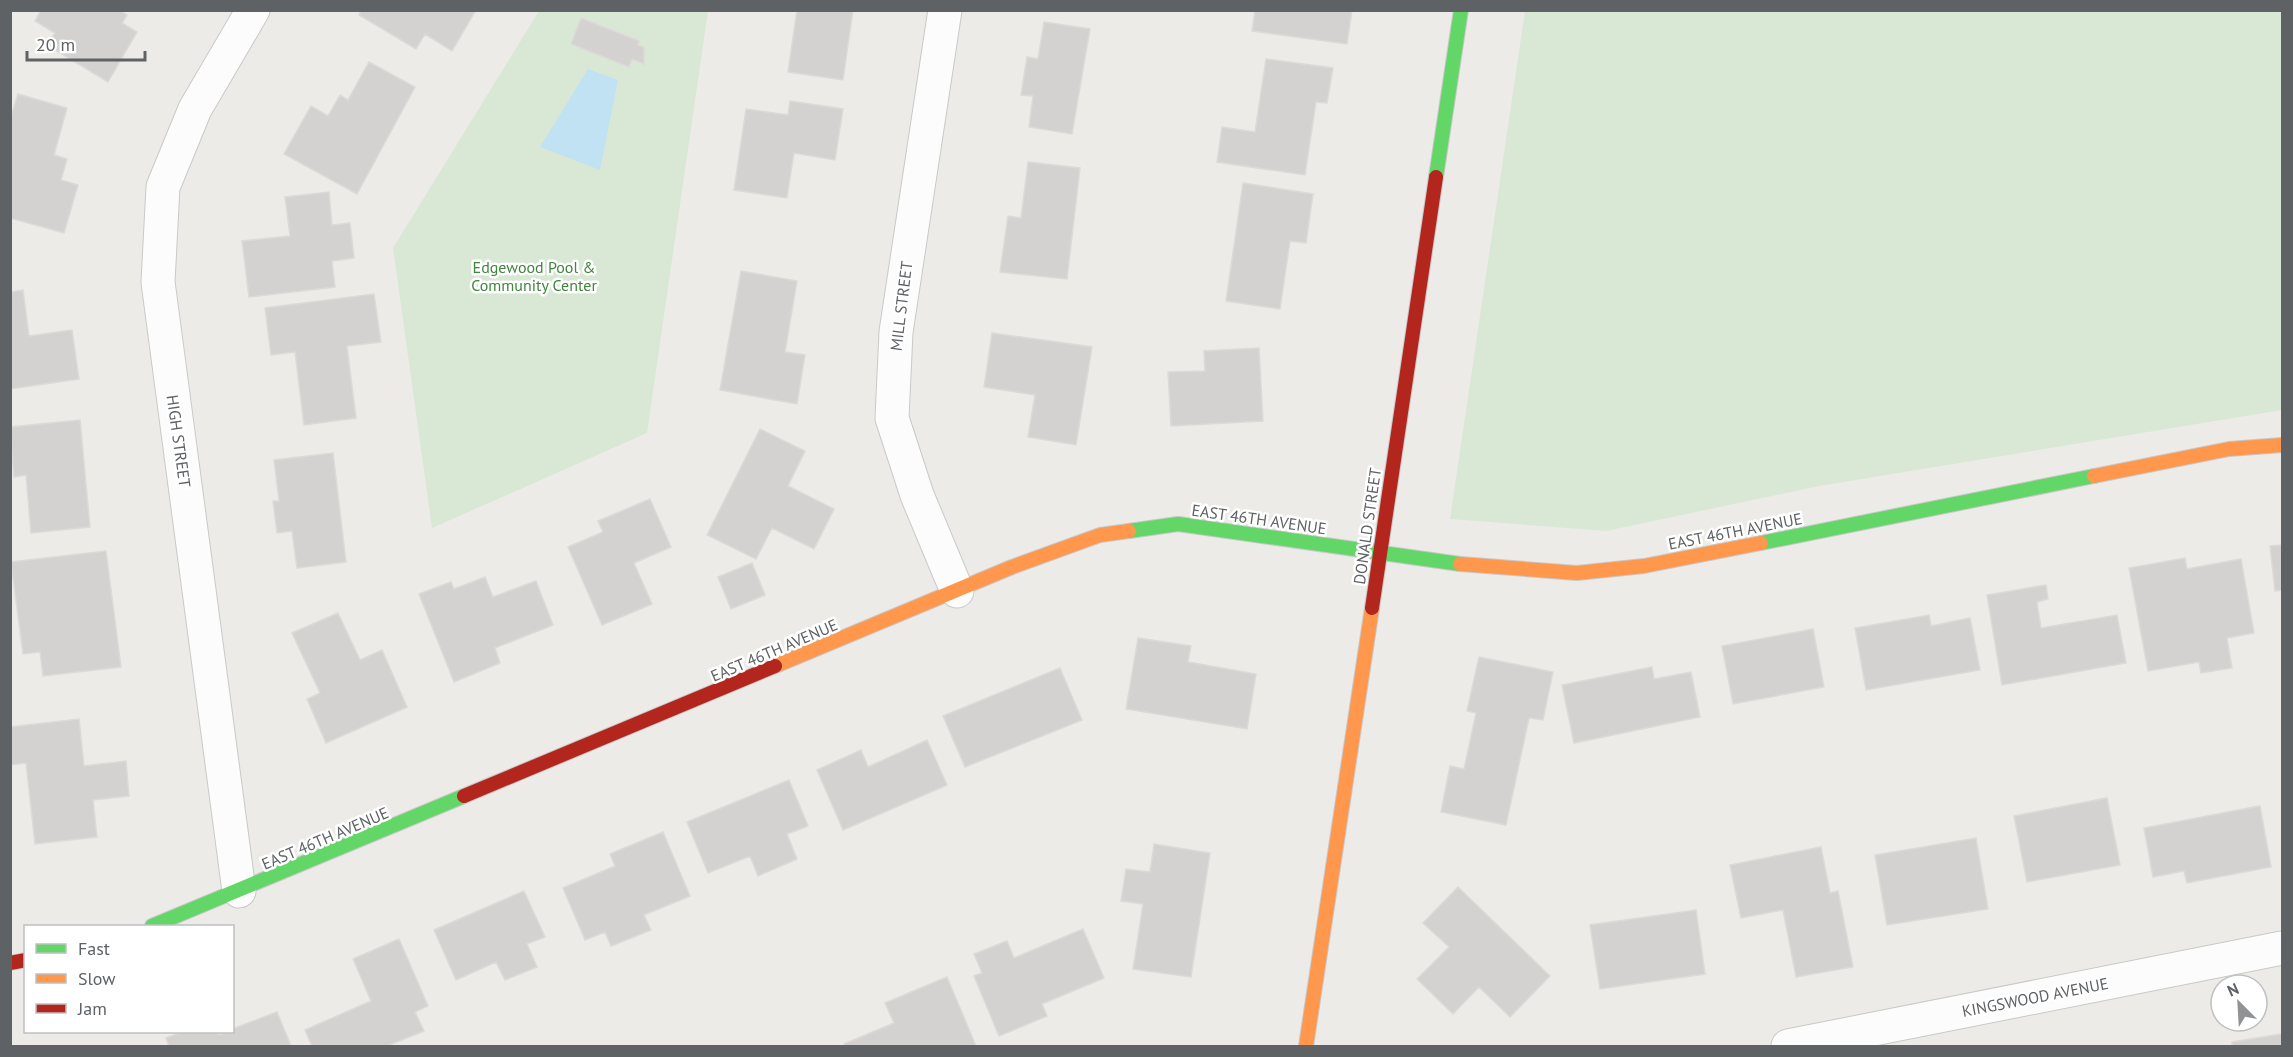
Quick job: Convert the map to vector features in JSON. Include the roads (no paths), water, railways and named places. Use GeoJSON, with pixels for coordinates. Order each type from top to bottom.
{"type":"FeatureCollection","features":[{"type":"Feature","properties":{"kind":"street","name":"HIGH STREET"},"geometry":{"type":"LineString","coordinates":[[239,891],[158,282],[163,187],[195,109],[253,10]]}},
{"type":"Feature","properties":{"kind":"street","name":"MILL STREET"},"geometry":{"type":"LineString","coordinates":[[945,10],[896,332],[892,418],[917,495],[957,591]]}},
{"type":"Feature","properties":{"kind":"street","name":"DONALD STREET"},"geometry":{"type":"LineString","coordinates":[[1306,1047],[1461,10]]}},
{"type":"Feature","properties":{"kind":"street","name":"EAST 46TH AVENUE"},"geometry":{"type":"LineString","coordinates":[[157,925],[1012,567],[1100,535],[1178,524],[1466,565],[1577,573],[1644,566],[2229,449],[2283,445]]}},
{"type":"Feature","properties":{"kind":"street","name":"KINGSWOOD AVENUE"},"geometry":{"type":"LineString","coordinates":[[1806,1045],[2283,948]]}},
{"type":"Feature","properties":{"kind":"water"},"geometry":{"type":"Polygon","coordinates":[[[588,69],[618,80],[600,170],[540,147],[588,69]]]}},
{"type":"Feature","properties":{"kind":"park label","name":"Edgewood Pool & Community Center"},"geometry":{"type":"Point","coordinates":[534,276]}}]}
